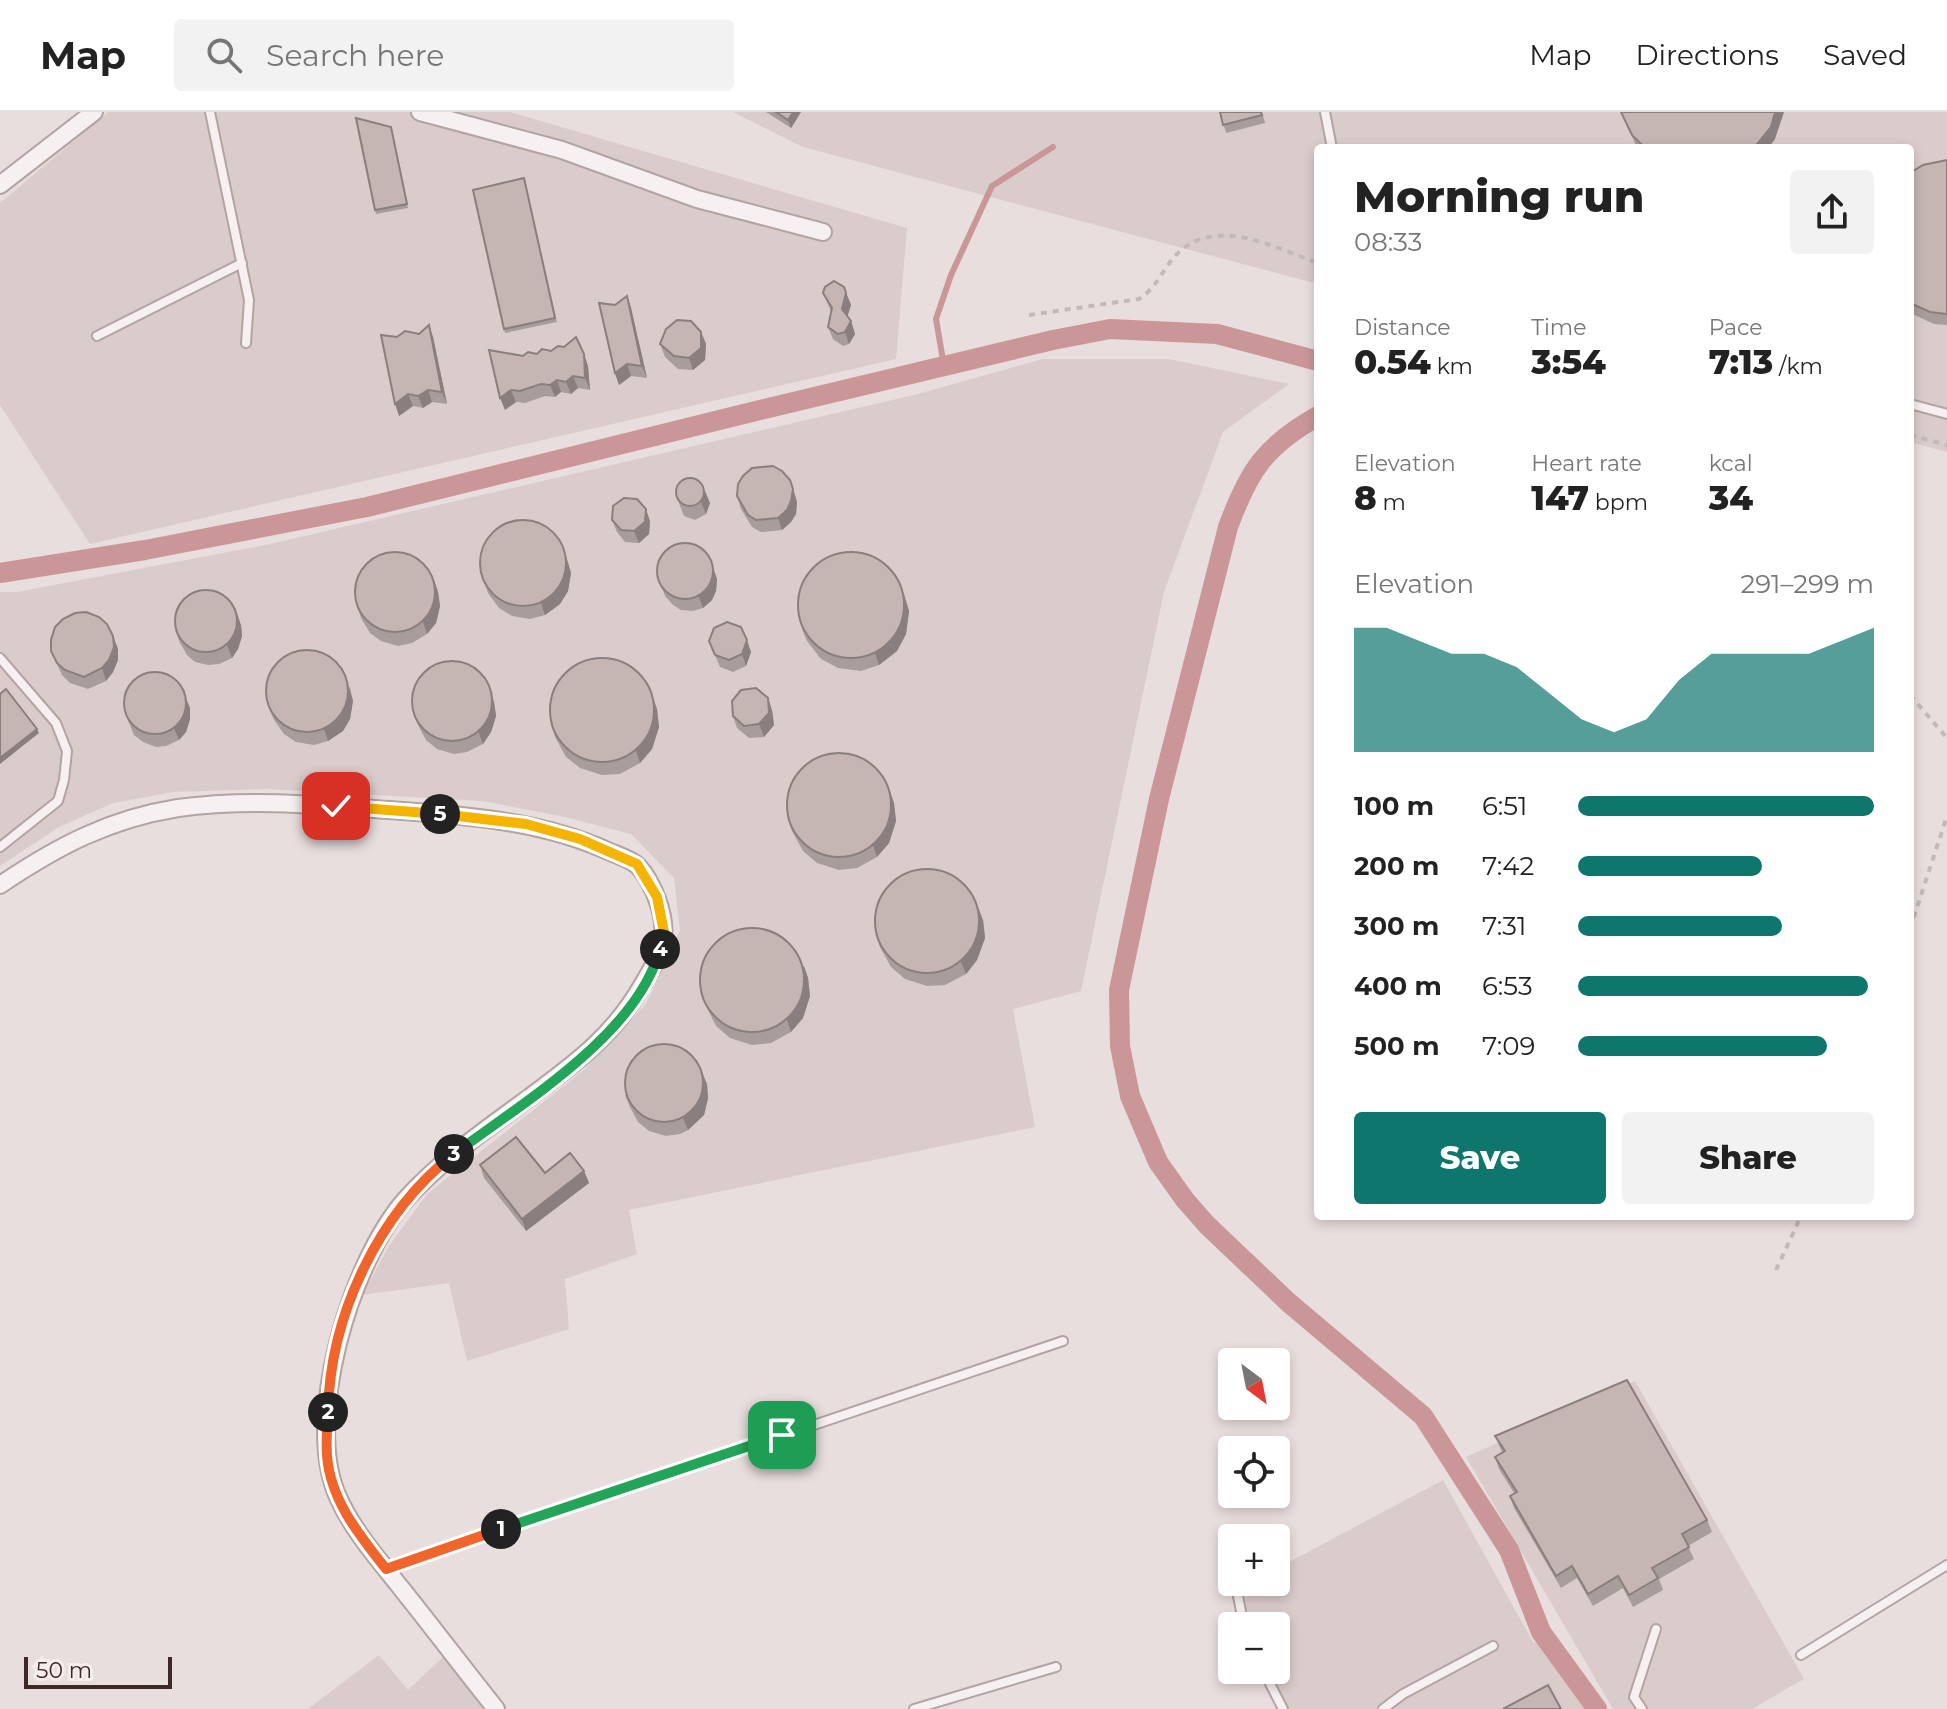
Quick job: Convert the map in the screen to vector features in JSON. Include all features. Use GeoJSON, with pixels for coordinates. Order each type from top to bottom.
{"type":"FeatureCollection","features":[{"type":"Feature","properties":{"kind":"street"},"geometry":{"type":"LineString","coordinates":[[420,112],[562,150],[697,199],[823,232]]}},
{"type":"Feature","properties":{"kind":"street"},"geometry":{"type":"LineString","coordinates":[[0,185],[90,113]]}},
{"type":"Feature","properties":{"kind":"street"},"geometry":{"type":"LineString","coordinates":[[0,885],[51,852],[96,829],[133,817],[179,808],[256,803],[439,814],[526,824],[580,839],[637,864],[657,897],[664,932],[657,960],[630,1006],[597,1046],[450,1157],[403,1203],[374,1249],[354,1289],[338,1341],[328,1400],[327,1455],[336,1495],[386,1569],[496,1709]]}},
{"type":"Feature","properties":{"kind":"lane"},"geometry":{"type":"LineString","coordinates":[[210,112],[249,300],[246,343]]}},
{"type":"Feature","properties":{"kind":"lane"},"geometry":{"type":"LineString","coordinates":[[1325,112],[1331,144]]}},
{"type":"Feature","properties":{"kind":"lane"},"geometry":{"type":"LineString","coordinates":[[97,336],[242,263]]}},
{"type":"Feature","properties":{"kind":"lane"},"geometry":{"type":"LineString","coordinates":[[1914,405],[1947,414]]}},
{"type":"Feature","properties":{"kind":"lane"},"geometry":{"type":"LineString","coordinates":[[0,658],[56,723],[67,751],[58,801],[0,847]]}},
{"type":"Feature","properties":{"kind":"lane"},"geometry":{"type":"LineString","coordinates":[[386,1569],[1063,1341]]}},
{"type":"Feature","properties":{"kind":"lane"},"geometry":{"type":"LineString","coordinates":[[1801,1655],[1947,1565]]}},
{"type":"Feature","properties":{"kind":"lane"},"geometry":{"type":"LineString","coordinates":[[1642,1709],[1634,1697],[1656,1629]]}},
{"type":"Feature","properties":{"kind":"lane"},"geometry":{"type":"LineString","coordinates":[[1383,1709],[1403,1694],[1493,1646]]}},
{"type":"Feature","properties":{"kind":"lane"},"geometry":{"type":"LineString","coordinates":[[914,1709],[1056,1667]]}},
{"type":"Feature","properties":{"kind":"lane"},"geometry":{"type":"LineString","coordinates":[[1270,1684],[1283,1709]]}},
{"type":"Feature","properties":{"kind":"path"},"geometry":{"type":"LineString","coordinates":[[1029,315],[1139,299],[1150,292],[1179,252],[1205,237],[1236,236],[1314,262]]}},
{"type":"Feature","properties":{"kind":"path"},"geometry":{"type":"LineString","coordinates":[[1914,436],[1947,445]]}},
{"type":"Feature","properties":{"kind":"path"},"geometry":{"type":"LineString","coordinates":[[1914,700],[1947,738]]}},
{"type":"Feature","properties":{"kind":"path"},"geometry":{"type":"LineString","coordinates":[[1914,917],[1947,816]]}},
{"type":"Feature","properties":{"kind":"path"},"geometry":{"type":"LineString","coordinates":[[1776,1270],[1799,1220]]}},
{"type":"Feature","properties":{"kind":"shaded area"},"geometry":{"type":"Polygon","coordinates":[[[108,112],[510,112],[907,228],[896,359],[90,544],[0,405],[0,203],[108,112]]]}},
{"type":"Feature","properties":{"kind":"shaded area"},"geometry":{"type":"Polygon","coordinates":[[[733,112],[1947,112],[1947,452],[1914,443],[1914,144],[1314,144],[1314,283],[803,147],[733,112]]]}},
{"type":"Feature","properties":{"kind":"shaded area"},"geometry":{"type":"Polygon","coordinates":[[[1043,359],[1169,359],[1289,384],[1223,432],[1164,592],[1081,991],[1013,1009],[1035,1127],[629,1210],[637,1254],[565,1279],[569,1329],[467,1361],[449,1283],[362,1295],[389,1246],[427,1194],[584,1070],[646,1004],[680,931],[674,878],[631,834],[565,817],[483,801],[266,789],[174,792],[113,803],[59,827],[0,866],[0,592],[17,592],[270,544],[914,395],[1043,359]]]}},
{"type":"Feature","properties":{"kind":"shaded area"},"geometry":{"type":"Polygon","coordinates":[[[1635,1381],[1804,1679],[1752,1709],[1613,1709],[1466,1457],[1635,1381]]]}},
{"type":"Feature","properties":{"kind":"shaded area"},"geometry":{"type":"Polygon","coordinates":[[[1443,1480],[1533,1642],[1549,1646],[1592,1709],[1289,1709],[1277,1684],[1290,1684],[1290,1612],[1247,1612],[1245,1596],[1290,1596],[1290,1562],[1443,1480]]]}},
{"type":"Feature","properties":{"kind":"shaded area"},"geometry":{"type":"Polygon","coordinates":[[[379,1655],[408,1690],[443,1657],[484,1709],[308,1709],[379,1655]]]}},
{"type":"Feature","properties":{"kind":"building"},"geometry":{"type":"Polygon","coordinates":[[[776,112],[793,112],[788,120],[776,112]]]}},
{"type":"Feature","properties":{"kind":"building"},"geometry":{"type":"Polygon","coordinates":[[[1220,112],[1261,112],[1262,115],[1223,125],[1220,112]]]}},
{"type":"Feature","properties":{"kind":"building"},"geometry":{"type":"Polygon","coordinates":[[[1621,112],[1775,112],[1771,127],[1757,144],[1641,144],[1632,135],[1621,112]]]}},
{"type":"Feature","properties":{"kind":"building"},"geometry":{"type":"Polygon","coordinates":[[[356,118],[391,127],[407,204],[375,210],[356,118]]]}},
{"type":"Feature","properties":{"kind":"building"},"geometry":{"type":"Polygon","coordinates":[[[1947,160],[1947,314],[1930,312],[1914,305],[1914,171],[1923,165],[1947,160]]]}},
{"type":"Feature","properties":{"kind":"building"},"geometry":{"type":"Polygon","coordinates":[[[524,178],[555,318],[504,329],[473,190],[524,178]]]}},
{"type":"Feature","properties":{"kind":"building"},"geometry":{"type":"Polygon","coordinates":[[[834,281],[844,287],[846,293],[842,309],[851,321],[845,332],[838,334],[828,327],[832,308],[823,293],[825,287],[834,281]]]}},
{"type":"Feature","properties":{"kind":"building"},"geometry":{"type":"Polygon","coordinates":[[[627,296],[642,366],[627,364],[615,373],[599,303],[615,305],[627,296]]]}},
{"type":"Feature","properties":{"kind":"building"},"geometry":{"type":"Polygon","coordinates":[[[677,320],[691,321],[701,332],[701,348],[689,358],[674,356],[660,344],[666,329],[677,320]]]}},
{"type":"Feature","properties":{"kind":"building"},"geometry":{"type":"Polygon","coordinates":[[[429,325],[442,392],[428,390],[418,396],[408,394],[395,404],[381,335],[397,337],[405,331],[419,334],[429,325]]]}},
{"type":"Feature","properties":{"kind":"building"},"geometry":{"type":"Polygon","coordinates":[[[576,337],[584,354],[585,378],[573,376],[566,382],[557,380],[550,385],[511,390],[500,398],[489,350],[523,356],[528,352],[537,354],[542,349],[551,351],[558,346],[564,347],[576,337]]]}},
{"type":"Feature","properties":{"kind":"building"},"geometry":{"type":"Polygon","coordinates":[[[773,466],[790,480],[793,489],[791,501],[778,518],[756,520],[748,515],[737,496],[738,484],[752,468],[773,466]]]}},
{"type":"Feature","properties":{"kind":"building"},"geometry":{"type":"Polygon","coordinates":[[[690,478],[700,482],[704,492],[700,502],[690,506],[680,502],[676,492],[680,482],[690,478]]]}},
{"type":"Feature","properties":{"kind":"building"},"geometry":{"type":"Polygon","coordinates":[[[624,498],[637,499],[646,509],[645,522],[634,531],[621,530],[612,520],[613,506],[624,498]]]}},
{"type":"Feature","properties":{"kind":"building"},"geometry":{"type":"Polygon","coordinates":[[[523,520],[539,524],[553,533],[562,547],[566,563],[562,579],[553,593],[539,602],[523,606],[507,602],[493,593],[484,579],[480,563],[484,547],[493,533],[507,524],[523,520]]]}},
{"type":"Feature","properties":{"kind":"building"},"geometry":{"type":"Polygon","coordinates":[[[685,543],[705,551],[713,571],[705,591],[685,599],[665,591],[657,571],[665,551],[685,543]]]}},
{"type":"Feature","properties":{"kind":"building"},"geometry":{"type":"Polygon","coordinates":[[[395,552],[410,555],[423,564],[432,577],[435,592],[432,607],[423,620],[410,629],[395,632],[380,629],[367,620],[358,607],[355,592],[358,577],[367,564],[380,555],[395,552]]]}},
{"type":"Feature","properties":{"kind":"building"},"geometry":{"type":"Polygon","coordinates":[[[851,552],[871,556],[889,567],[900,585],[904,605],[900,625],[889,643],[871,654],[851,658],[831,654],[813,643],[802,625],[798,605],[802,585],[813,567],[831,556],[851,552]]]}},
{"type":"Feature","properties":{"kind":"building"},"geometry":{"type":"Polygon","coordinates":[[[200,590],[212,590],[228,599],[235,609],[235,633],[228,643],[212,652],[200,652],[180,638],[175,627],[175,615],[189,595],[200,590]]]}},
{"type":"Feature","properties":{"kind":"building"},"geometry":{"type":"Polygon","coordinates":[[[86,612],[107,624],[114,647],[102,668],[84,677],[65,670],[57,663],[51,651],[51,640],[55,627],[63,619],[86,612]]]}},
{"type":"Feature","properties":{"kind":"building"},"geometry":{"type":"Polygon","coordinates":[[[727,622],[741,627],[747,640],[742,654],[729,660],[715,655],[709,641],[714,628],[727,622]]]}},
{"type":"Feature","properties":{"kind":"building"},"geometry":{"type":"Polygon","coordinates":[[[307,650],[323,653],[336,662],[345,675],[348,691],[345,707],[336,720],[323,729],[307,732],[291,729],[278,720],[269,707],[266,691],[269,675],[278,662],[291,653],[307,650]]]}},
{"type":"Feature","properties":{"kind":"building"},"geometry":{"type":"Polygon","coordinates":[[[602,658],[622,662],[639,673],[650,690],[654,710],[650,730],[639,747],[622,758],[602,762],[582,758],[565,747],[554,730],[550,710],[554,690],[565,673],[582,662],[602,658]]]}},
{"type":"Feature","properties":{"kind":"building"},"geometry":{"type":"Polygon","coordinates":[[[452,661],[467,664],[480,673],[489,686],[492,701],[489,716],[480,729],[467,738],[452,741],[437,738],[424,729],[415,716],[412,701],[415,686],[424,673],[437,664],[452,661]]]}},
{"type":"Feature","properties":{"kind":"building"},"geometry":{"type":"Polygon","coordinates":[[[155,672],[167,674],[177,681],[184,691],[184,715],[177,725],[167,732],[155,734],[143,732],[133,725],[126,715],[124,703],[126,691],[133,681],[143,674],[155,672]]]}},
{"type":"Feature","properties":{"kind":"building"},"geometry":{"type":"Polygon","coordinates":[[[756,688],[768,698],[769,713],[759,724],[744,726],[733,716],[732,701],[741,690],[756,688]]]}},
{"type":"Feature","properties":{"kind":"building"},"geometry":{"type":"Polygon","coordinates":[[[6,689],[37,729],[0,758],[0,694],[6,689]]]}},
{"type":"Feature","properties":{"kind":"building"},"geometry":{"type":"Polygon","coordinates":[[[839,753],[859,757],[876,768],[887,785],[891,805],[887,825],[876,842],[859,853],[839,857],[819,853],[802,842],[791,825],[787,805],[791,785],[802,768],[819,757],[839,753]]]}},
{"type":"Feature","properties":{"kind":"building"},"geometry":{"type":"Polygon","coordinates":[[[927,869],[947,873],[964,884],[975,901],[979,921],[975,941],[964,958],[947,969],[927,973],[907,969],[890,958],[879,941],[875,921],[879,901],[890,884],[907,873],[927,869]]]}},
{"type":"Feature","properties":{"kind":"building"},"geometry":{"type":"Polygon","coordinates":[[[752,928],[772,932],[789,943],[800,960],[804,980],[800,1000],[789,1017],[772,1028],[752,1032],[732,1028],[715,1017],[704,1000],[700,980],[704,960],[715,943],[732,932],[752,928]]]}},
{"type":"Feature","properties":{"kind":"building"},"geometry":{"type":"Polygon","coordinates":[[[656,1044],[672,1044],[686,1050],[697,1061],[703,1083],[697,1105],[686,1116],[672,1122],[656,1122],[642,1116],[631,1105],[625,1091],[625,1075],[631,1061],[642,1050],[656,1044]]]}},
{"type":"Feature","properties":{"kind":"building"},"geometry":{"type":"Polygon","coordinates":[[[516,1137],[545,1173],[570,1153],[584,1171],[522,1219],[480,1165],[516,1137]]]}},
{"type":"Feature","properties":{"kind":"building"},"geometry":{"type":"Polygon","coordinates":[[[1627,1380],[1707,1520],[1682,1534],[1689,1547],[1652,1568],[1658,1578],[1629,1595],[1618,1576],[1588,1594],[1572,1566],[1556,1576],[1510,1496],[1517,1492],[1495,1457],[1505,1451],[1495,1436],[1627,1380]]]}},
{"type":"Feature","properties":{"kind":"building"},"geometry":{"type":"Polygon","coordinates":[[[1548,1685],[1561,1709],[1503,1709],[1548,1685]]]}},
{"type":"Feature","properties":{"kind":"waterway"},"geometry":{"type":"LineString","coordinates":[[944,366],[936,319],[951,275],[992,186],[1053,147]]}},
{"type":"Feature","properties":{"kind":"waterway"},"geometry":{"type":"LineString","coordinates":[[0,573],[145,550],[367,507],[760,410],[1110,329],[1217,334],[1314,360]]}},
{"type":"Feature","properties":{"kind":"waterway"},"geometry":{"type":"LineString","coordinates":[[1314,418],[1285,438],[1261,461],[1243,490],[1228,527],[1159,799],[1119,990],[1120,1046],[1130,1096],[1158,1162],[1207,1225],[1288,1302],[1423,1416],[1509,1550],[1541,1632],[1597,1709]]}},
{"type":"Feature","properties":{"kind":"route"},"geometry":{"type":"LineString","coordinates":[[336,806],[526,824],[580,839],[637,864],[657,897],[664,932],[657,960],[630,1006],[597,1046],[450,1157],[403,1203],[374,1249],[354,1289],[338,1341],[328,1400],[327,1455],[336,1495],[371,1550],[386,1569],[782,1435]]}}]}
